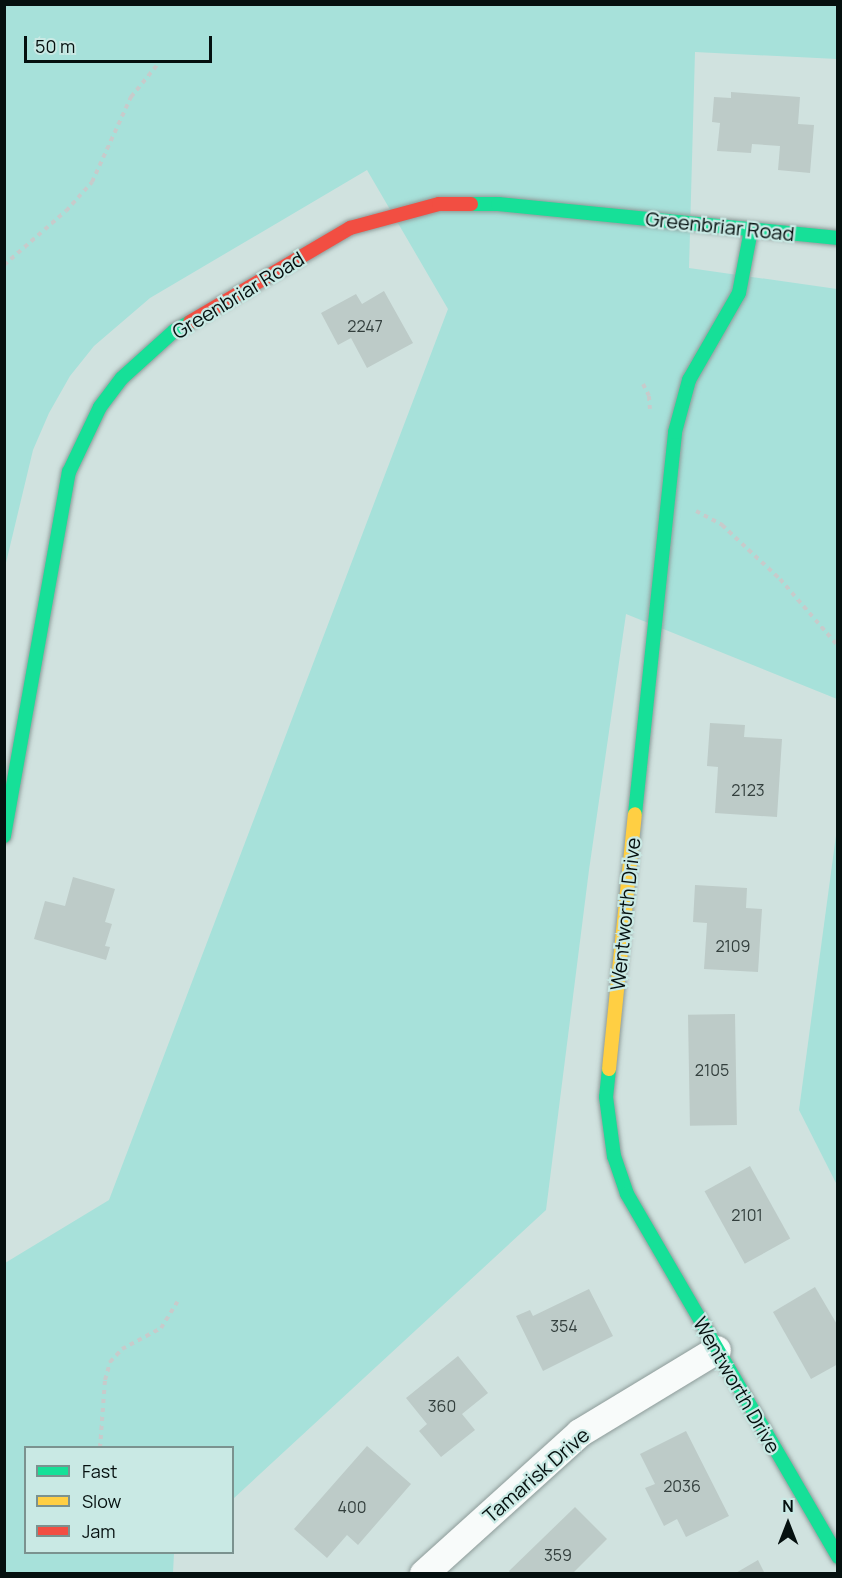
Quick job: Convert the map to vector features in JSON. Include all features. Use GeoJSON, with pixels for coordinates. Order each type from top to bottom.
{"type":"FeatureCollection","features":[{"type":"Feature","properties":{"kind":"street","name":"Greenbriar Road"},"geometry":{"type":"LineString","coordinates":[[4,836],[12,755],[69,472],[83,439],[107,397],[145,355],[174,331],[351,228],[439,204],[498,204],[837,238]]}},
{"type":"Feature","properties":{"kind":"street","name":"Wentworth Drive"},"geometry":{"type":"LineString","coordinates":[[751,230],[746,272],[739,292],[699,358],[681,404],[668,497],[606,1097],[614,1156],[627,1194],[837,1557]]}},
{"type":"Feature","properties":{"kind":"street","name":"Tamarisk Drive"},"geometry":{"type":"LineString","coordinates":[[424,1574],[580,1434],[717,1350]]}},
{"type":"Feature","properties":{"kind":"path"},"geometry":{"type":"LineString","coordinates":[[4,265],[66,211],[92,182],[130,97],[157,65]]}},
{"type":"Feature","properties":{"kind":"path"},"geometry":{"type":"LineString","coordinates":[[668,497],[707,516],[733,533],[780,579],[837,646]]}},
{"type":"Feature","properties":{"kind":"path"},"geometry":{"type":"LineString","coordinates":[[100,1446],[105,1380],[110,1362],[122,1349],[161,1328],[177,1302]]}},
{"type":"Feature","properties":{"kind":"shaded area"},"geometry":{"type":"Polygon","coordinates":[[[5,5],[837,5],[837,59],[695,52],[689,268],[837,289],[837,699],[626,614],[589,870],[546,1210],[234,1498],[234,1446],[24,1446],[24,1554],[174,1554],[173,1573],[5,1574],[5,1263],[109,1200],[448,309],[367,170],[150,298],[94,346],[70,376],[49,413],[33,450],[5,567],[5,5]]]}},
{"type":"Feature","properties":{"kind":"shaded area"},"geometry":{"type":"Polygon","coordinates":[[[837,828],[837,1185],[799,1110],[837,828]]]}},
{"type":"Feature","properties":{"kind":"building"},"geometry":{"type":"Polygon","coordinates":[[[731,92],[800,97],[798,124],[814,125],[810,173],[778,170],[780,146],[752,144],[751,153],[717,151],[720,123],[712,122],[714,97],[731,98],[731,92]]]}},
{"type":"Feature","properties":{"kind":"building"},"geometry":{"type":"Polygon","coordinates":[[[384,291],[413,343],[367,368],[351,338],[338,345],[321,313],[356,294],[362,304],[384,291]]]}},
{"type":"Feature","properties":{"kind":"building"},"geometry":{"type":"Polygon","coordinates":[[[710,723],[745,725],[744,737],[782,739],[777,817],[715,813],[718,767],[707,766],[710,723]]]}},
{"type":"Feature","properties":{"kind":"building"},"geometry":{"type":"Polygon","coordinates":[[[73,877],[115,889],[105,922],[112,924],[105,946],[110,947],[106,960],[34,939],[45,901],[65,906],[73,877]]]}},
{"type":"Feature","properties":{"kind":"building"},"geometry":{"type":"Polygon","coordinates":[[[695,885],[747,888],[746,908],[762,909],[758,972],[704,969],[707,923],[693,922],[695,885]]]}},
{"type":"Feature","properties":{"kind":"building"},"geometry":{"type":"Polygon","coordinates":[[[735,1014],[737,1125],[690,1126],[688,1015],[735,1014]]]}},
{"type":"Feature","properties":{"kind":"building"},"geometry":{"type":"Polygon","coordinates":[[[750,1166],[790,1239],[745,1264],[705,1191],[750,1166]]]}},
{"type":"Feature","properties":{"kind":"building"},"geometry":{"type":"Polygon","coordinates":[[[815,1287],[838,1326],[838,1364],[811,1379],[773,1312],[815,1287]]]}},
{"type":"Feature","properties":{"kind":"building"},"geometry":{"type":"Polygon","coordinates":[[[589,1289],[613,1336],[543,1371],[516,1316],[530,1310],[533,1316],[589,1289]]]}},
{"type":"Feature","properties":{"kind":"building"},"geometry":{"type":"Polygon","coordinates":[[[458,1356],[488,1393],[462,1414],[475,1430],[441,1457],[419,1431],[427,1424],[406,1398],[458,1356]]]}},
{"type":"Feature","properties":{"kind":"building"},"geometry":{"type":"Polygon","coordinates":[[[686,1431],[729,1516],[686,1537],[677,1519],[664,1526],[645,1488],[655,1484],[640,1454],[686,1431]]]}},
{"type":"Feature","properties":{"kind":"building"},"geometry":{"type":"Polygon","coordinates":[[[367,1446],[411,1484],[358,1545],[347,1535],[327,1558],[294,1529],[367,1446]]]}},
{"type":"Feature","properties":{"kind":"building"},"geometry":{"type":"Polygon","coordinates":[[[575,1507],[607,1539],[572,1574],[511,1574],[509,1571],[575,1507]]]}},
{"type":"Feature","properties":{"kind":"building"},"geometry":{"type":"Polygon","coordinates":[[[758,1560],[765,1574],[734,1574],[758,1560]]]}},
{"type":"Feature","properties":{"kind":"traffic: fast"},"geometry":{"type":"LineString","coordinates":[[471,204],[498,204],[838,238]]}},
{"type":"Feature","properties":{"kind":"traffic: fast"},"geometry":{"type":"LineString","coordinates":[[635,814],[675,432],[689,380],[739,293],[751,230]]}},
{"type":"Feature","properties":{"kind":"traffic: fast"},"geometry":{"type":"LineString","coordinates":[[4,836],[69,472],[100,407],[122,378],[174,331],[190,322]]}},
{"type":"Feature","properties":{"kind":"traffic: fast"},"geometry":{"type":"LineString","coordinates":[[609,1069],[606,1097],[614,1156],[627,1194],[838,1557]]}},
{"type":"Feature","properties":{"kind":"traffic: slow"},"geometry":{"type":"LineString","coordinates":[[609,1069],[635,814]]}},
{"type":"Feature","properties":{"kind":"traffic: jam"},"geometry":{"type":"LineString","coordinates":[[190,322],[350,228],[439,204],[471,204]]}}]}
